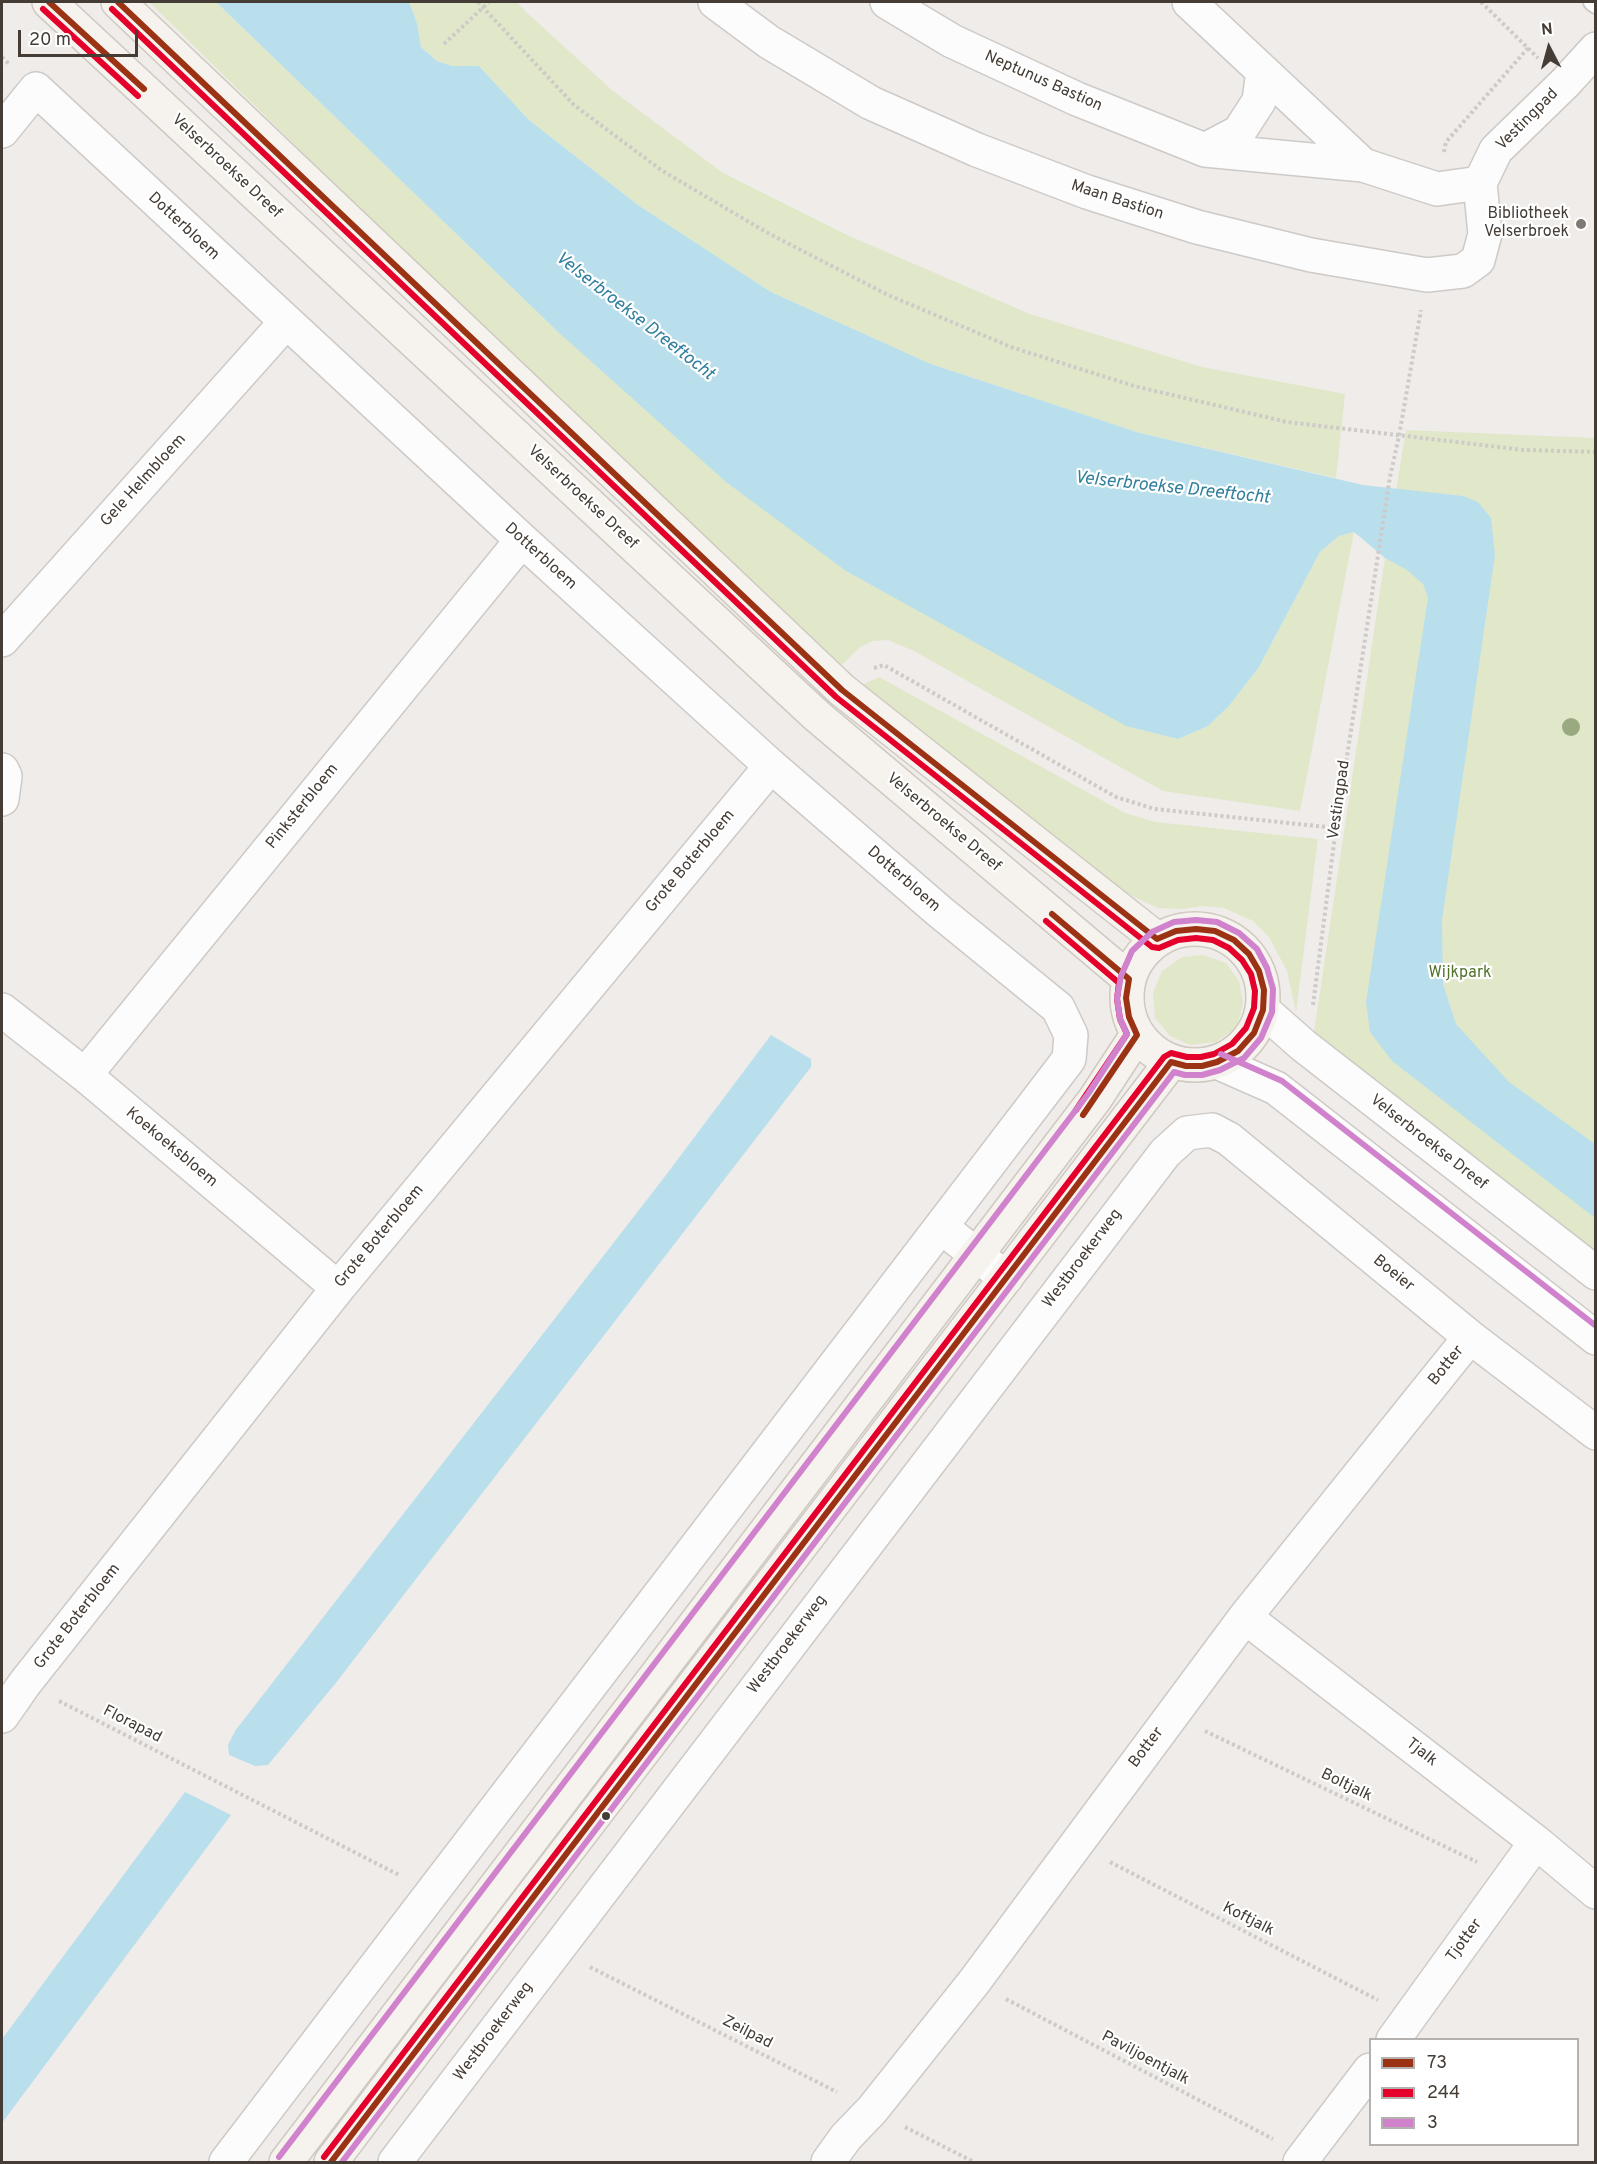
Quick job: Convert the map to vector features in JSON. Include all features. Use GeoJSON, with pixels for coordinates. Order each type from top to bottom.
{"type":"FeatureCollection","features":[{"type":"Feature","properties":{"kind":"main road","name":"Velserbroekse Dreef"},"geometry":{"type":"LineString","coordinates":[[49,2],[816,717],[1129,979]]}},
{"type":"Feature","properties":{"kind":"main road"},"geometry":{"type":"LineString","coordinates":[[118,2],[842,690],[1157,939]]}},
{"type":"Feature","properties":{"kind":"main road"},"geometry":{"type":"LineString","coordinates":[[1196,928],[1215,931],[1234,940],[1249,954],[1259,971],[1263,990],[1263,1010],[1254,1033],[1238,1051],[1217,1062],[1202,1066],[1186,1066],[1172,1062],[1152,1051],[1137,1035],[1127,1007],[1129,979],[1139,957],[1157,939],[1176,931],[1196,928]]}},
{"type":"Feature","properties":{"kind":"main road"},"geometry":{"type":"LineString","coordinates":[[286,2163],[1095,1099],[1137,1035]]}},
{"type":"Feature","properties":{"kind":"main road"},"geometry":{"type":"LineString","coordinates":[[331,2163],[508,1928],[1172,1062]]}},
{"type":"Feature","properties":{"kind":"street","name":"Maan Bastion"},"geometry":{"type":"LineString","coordinates":[[715,2],[769,42],[871,103],[977,150],[1087,192],[1197,227],[1311,255],[1427,275],[1462,271],[1478,260],[1485,234],[1480,183]]}},
{"type":"Feature","properties":{"kind":"street","name":"Neptunus Bastion"},"geometry":{"type":"LineString","coordinates":[[887,2],[952,41],[1066,94],[1205,150],[1363,165],[1437,189],[1480,183]]}},
{"type":"Feature","properties":{"kind":"street","name":"Neptunus Bastion"},"geometry":{"type":"LineString","coordinates":[[1189,2],[1363,165]]}},
{"type":"Feature","properties":{"kind":"street","name":"Vestingpad"},"geometry":{"type":"LineString","coordinates":[[1480,183],[1496,150],[1565,83],[1596,49]]}},
{"type":"Feature","properties":{"kind":"street"},"geometry":{"type":"LineString","coordinates":[[1205,150],[1239,132],[1259,101],[1263,71]]}},
{"type":"Feature","properties":{"kind":"street","name":"Dotterbloem"},"geometry":{"type":"LineString","coordinates":[[2,131],[36,89],[522,540],[771,766],[939,911],[1058,1008],[1071,1035],[1069,1059],[941,1227]]}},
{"type":"Feature","properties":{"kind":"street","name":"Gele Helmbloem"},"geometry":{"type":"LineString","coordinates":[[2,640],[286,322]]}},
{"type":"Feature","properties":{"kind":"street","name":"Pinksterbloem"},"geometry":{"type":"LineString","coordinates":[[85,1075],[522,540]]}},
{"type":"Feature","properties":{"kind":"street","name":"Grote Boterbloem"},"geometry":{"type":"LineString","coordinates":[[2,1716],[25,1683],[338,1288],[771,766]]}},
{"type":"Feature","properties":{"kind":"street"},"geometry":{"type":"LineString","coordinates":[[2,770],[5,776],[2,799]]}},
{"type":"Feature","properties":{"kind":"street","name":"Koekoeksbloem"},"geometry":{"type":"LineString","coordinates":[[2,1010],[85,1075],[338,1288]]}},
{"type":"Feature","properties":{"kind":"street","name":"Velserbroekse Dreef"},"geometry":{"type":"LineString","coordinates":[[1263,1010],[1304,1046],[1596,1273]]}},
{"type":"Feature","properties":{"kind":"street"},"geometry":{"type":"LineString","coordinates":[[1217,1062],[1276,1088],[1596,1338]]}},
{"type":"Feature","properties":{"kind":"street","name":"Boeier"},"geometry":{"type":"LineString","coordinates":[[1187,1133],[1212,1130],[1229,1139],[1470,1337],[1596,1433]]}},
{"type":"Feature","properties":{"kind":"street","name":"Westbroekerweg"},"geometry":{"type":"LineString","coordinates":[[395,2163],[1157,1162],[1187,1133]]}},
{"type":"Feature","properties":{"kind":"street"},"geometry":{"type":"LineString","coordinates":[[226,2163],[941,1227],[1006,1278]]}},
{"type":"Feature","properties":{"kind":"street","name":"Botter"},"geometry":{"type":"LineString","coordinates":[[828,2163],[846,2137],[872,2110],[974,1982],[1245,1617],[1470,1337]]}},
{"type":"Feature","properties":{"kind":"street","name":"Tjalk"},"geometry":{"type":"LineString","coordinates":[[1245,1617],[1536,1842],[1596,1892]]}},
{"type":"Feature","properties":{"kind":"street","name":"Tjotter"},"geometry":{"type":"LineString","coordinates":[[1402,2028],[1536,1842]]}},
{"type":"Feature","properties":{"kind":"street"},"geometry":{"type":"LineString","coordinates":[[1303,2159],[1369,2073]]}},
{"type":"Feature","properties":{"kind":"lane"},"geometry":{"type":"LineString","coordinates":[[1592,2],[1596,5]]}},
{"type":"Feature","properties":{"kind":"path"},"geometry":{"type":"LineString","coordinates":[[478,2],[574,105],[661,171],[766,232],[888,295],[1011,347],[1134,386],[1287,422],[1524,450],[1596,452]]}},
{"type":"Feature","properties":{"kind":"path"},"geometry":{"type":"LineString","coordinates":[[444,44],[489,2]]}},
{"type":"Feature","properties":{"kind":"path"},"geometry":{"type":"LineString","coordinates":[[1481,2],[1528,48]]}},
{"type":"Feature","properties":{"kind":"path","name":"Vestingpad"},"geometry":{"type":"LineString","coordinates":[[1304,1046],[1312,1009],[1336,828],[1390,477],[1399,436]]}},
{"type":"Feature","properties":{"kind":"path"},"geometry":{"type":"LineString","coordinates":[[842,690],[856,674],[884,665],[1116,797],[1155,809],[1336,828]]}},
{"type":"Feature","properties":{"kind":"path","name":"Florapad"},"geometry":{"type":"LineString","coordinates":[[25,1683],[432,1892]]}},
{"type":"Feature","properties":{"kind":"path","name":"Boltjalk"},"geometry":{"type":"LineString","coordinates":[[1171,1715],[1510,1878]]}},
{"type":"Feature","properties":{"kind":"path","name":"Koftjalk"},"geometry":{"type":"LineString","coordinates":[[1075,1844],[1402,2028]]}},
{"type":"Feature","properties":{"kind":"path","name":"Zeilpad"},"geometry":{"type":"LineString","coordinates":[[555,1950],[974,2163]]}},
{"type":"Feature","properties":{"kind":"path","name":"Paviljoentjalk"},"geometry":{"type":"LineString","coordinates":[[974,1982],[1303,2159]]}},
{"type":"Feature","properties":{"kind":"green space"},"geometry":{"type":"Polygon","coordinates":[[[149,2],[216,2],[558,332],[1178,739],[1208,726],[1229,706],[1259,667],[1320,552],[1339,536],[1354,532],[1300,811],[1163,791],[914,651],[888,640],[873,641],[860,647],[842,665],[615,459],[149,2]]]}},
{"type":"Feature","properties":{"kind":"green space"},"geometry":{"type":"Polygon","coordinates":[[[409,2],[517,2],[613,91],[723,173],[847,235],[1030,314],[1202,367],[1345,394],[1336,478],[1140,433],[931,364],[771,292],[638,205],[529,120],[479,66],[452,66],[437,61],[421,47],[417,23],[409,2]]]}},
{"type":"Feature","properties":{"kind":"green space","name":"Wijkpark"},"geometry":{"type":"Polygon","coordinates":[[[1406,430],[1595,438],[1595,1264],[1322,1042],[1322,1039],[1314,1032],[1406,430]]]}},
{"type":"Feature","properties":{"kind":"green space"},"geometry":{"type":"Polygon","coordinates":[[[879,677],[1125,813],[1155,822],[1318,839],[1296,1012],[1287,971],[1269,937],[1253,921],[1224,908],[1204,906],[1182,909],[1158,908],[1115,888],[862,685],[879,677]]]}},
{"type":"Feature","properties":{"kind":"green space"},"geometry":{"type":"Polygon","coordinates":[[[1203,955],[1226,963],[1239,981],[1243,1003],[1237,1027],[1216,1042],[1190,1045],[1170,1036],[1155,1018],[1153,993],[1162,971],[1182,957],[1203,955]]]}},
{"type":"Feature","properties":{"kind":"water","name":"Velserbroekse Dreeftocht"},"geometry":{"type":"Polygon","coordinates":[[[216,2],[409,2],[417,23],[421,47],[437,61],[452,66],[479,66],[529,120],[638,205],[771,292],[931,364],[1140,433],[1363,485],[1463,496],[1478,502],[1491,518],[1495,555],[1442,920],[1443,984],[1456,1024],[1509,1082],[1595,1144],[1595,1218],[1392,1061],[1370,1032],[1366,1002],[1428,597],[1423,584],[1407,570],[1385,558],[1354,532],[1339,536],[1320,552],[1259,667],[1229,706],[1208,726],[1178,739],[1126,726],[846,571],[726,482],[558,332],[216,2]]]}},
{"type":"Feature","properties":{"kind":"water"},"geometry":{"type":"Polygon","coordinates":[[[771,1035],[811,1059],[811,1067],[335,1684],[268,1765],[255,1766],[229,1755],[228,1745],[235,1731],[663,1179],[771,1035]]]}},
{"type":"Feature","properties":{"kind":"water"},"geometry":{"type":"Polygon","coordinates":[[[185,1792],[231,1815],[2,2123],[2,2039],[185,1792]]]}},
{"type":"Feature","properties":{"kind":"transit line","name":"73"},"geometry":{"type":"LineString","coordinates":[[49,2],[144,89]]}},
{"type":"Feature","properties":{"kind":"transit line","name":"73"},"geometry":{"type":"LineString","coordinates":[[118,2],[842,690],[1157,939],[1176,931],[1196,929],[1215,931],[1234,940],[1249,954],[1259,971],[1264,990],[1263,1010],[1254,1033],[1238,1051],[1217,1062],[1202,1066],[1186,1066],[1171,1062],[331,2162]]}},
{"type":"Feature","properties":{"kind":"transit line","name":"244"},"geometry":{"type":"LineString","coordinates":[[43,9],[138,96]]}},
{"type":"Feature","properties":{"kind":"transit line","name":"244"},"geometry":{"type":"LineString","coordinates":[[112,9],[836,697],[1152,947],[1159,948],[1178,940],[1196,938],[1213,940],[1229,948],[1242,960],[1251,974],[1255,991],[1254,1008],[1246,1028],[1232,1044],[1214,1054],[1201,1057],[1187,1057],[1171,1053],[1164,1057],[324,2157]]}},
{"type":"Feature","properties":{"kind":"transit line","name":"73"},"geometry":{"type":"LineString","coordinates":[[1052,914],[1129,979],[1126,998],[1129,1017],[1137,1035],[1083,1115]]}},
{"type":"Feature","properties":{"kind":"transit line","name":"3"},"geometry":{"type":"LineString","coordinates":[[279,2157],[1088,1094],[1127,1034],[1120,1019],[1117,998],[1121,976],[1132,951],[1152,932],[1174,922],[1196,920],[1217,922],[1239,933],[1257,949],[1267,968],[1273,989],[1272,1012],[1261,1038],[1244,1058],[1220,1070],[1202,1075],[1185,1075],[1174,1072],[342,2162]]}},
{"type":"Feature","properties":{"kind":"transit line","name":"244"},"geometry":{"type":"LineString","coordinates":[[1046,921],[1119,983],[1117,999],[1120,1019],[1127,1034],[1076,1110]]}},
{"type":"Feature","properties":{"kind":"transit line","name":"3"},"geometry":{"type":"LineString","coordinates":[[1221,1054],[1282,1081],[1596,1326]]}},
{"type":"Feature","properties":{"kind":"place","name":"Bibliotheek Velserbroek"},"geometry":{"type":"Point","coordinates":[1581,224]}}]}
